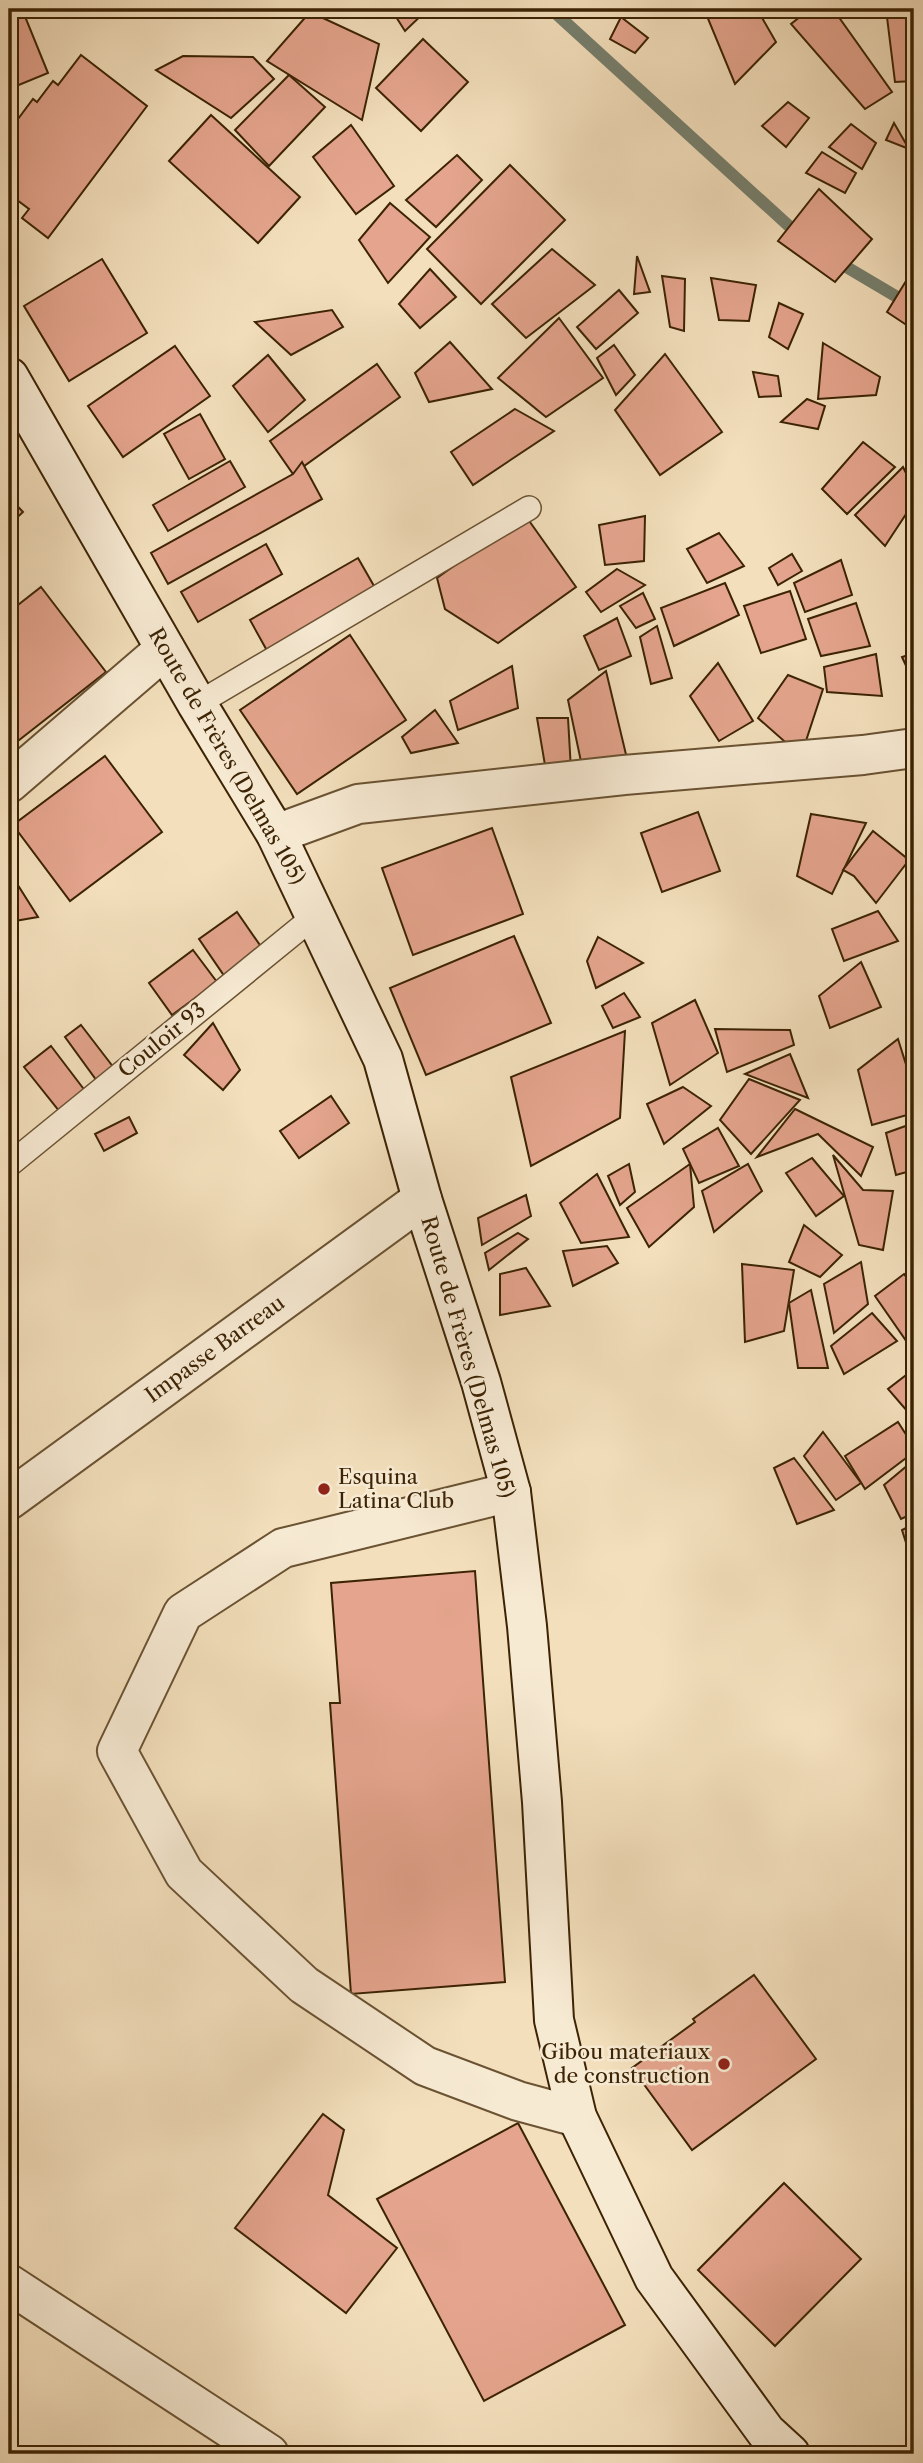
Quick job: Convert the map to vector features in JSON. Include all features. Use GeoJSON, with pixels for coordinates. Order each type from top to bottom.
{"type":"FeatureCollection","features":[{"type":"Feature","properties":{"kind":"street","name":"Route de Frères (Delmas 105)"},"geometry":{"type":"LineString","coordinates":[[9,377],[197,704],[276,834],[383,1059],[422,1199],[481,1382],[511,1492],[527,1626],[541,1788],[554,2020],[577,2117],[654,2278],[766,2432],[790,2454]]}},
{"type":"Feature","properties":{"kind":"street"},"geometry":{"type":"LineString","coordinates":[[9,783],[165,649]]}},
{"type":"Feature","properties":{"kind":"street"},"geometry":{"type":"LineString","coordinates":[[276,834],[358,804],[578,779],[863,755],[914,748]]}},
{"type":"Feature","properties":{"kind":"street","name":"Impasse Barreau"},"geometry":{"type":"LineString","coordinates":[[9,1500],[422,1199]]}},
{"type":"Feature","properties":{"kind":"street"},"geometry":{"type":"LineString","coordinates":[[511,1492],[283,1548],[183,1614],[117,1751],[184,1873],[304,1985],[425,2066],[518,2101],[577,2117]]}},
{"type":"Feature","properties":{"kind":"street"},"geometry":{"type":"LineString","coordinates":[[9,2284],[269,2454]]}},
{"type":"Feature","properties":{"kind":"lane"},"geometry":{"type":"LineString","coordinates":[[197,704],[529,508]]}},
{"type":"Feature","properties":{"kind":"lane","name":"Couloir 93"},"geometry":{"type":"LineString","coordinates":[[9,1165],[316,915]]}},
{"type":"Feature","properties":{"kind":"building"},"geometry":{"type":"Polygon","coordinates":[[[22,9],[48,73],[9,89],[9,10],[22,9]]]}},
{"type":"Feature","properties":{"kind":"building"},"geometry":{"type":"Polygon","coordinates":[[[391,9],[428,9],[405,31],[391,9]]]}},
{"type":"Feature","properties":{"kind":"building"},"geometry":{"type":"Polygon","coordinates":[[[704,9],[757,9],[776,42],[735,84],[704,9]]]}},
{"type":"Feature","properties":{"kind":"building"},"geometry":{"type":"Polygon","coordinates":[[[810,9],[833,9],[892,92],[865,109],[791,24],[810,9]]]}},
{"type":"Feature","properties":{"kind":"building"},"geometry":{"type":"Polygon","coordinates":[[[886,9],[914,9],[914,81],[895,82],[886,9]]]}},
{"type":"Feature","properties":{"kind":"building"},"geometry":{"type":"Polygon","coordinates":[[[310,12],[379,44],[362,120],[267,61],[310,12]]]}},
{"type":"Feature","properties":{"kind":"building"},"geometry":{"type":"Polygon","coordinates":[[[621,17],[648,38],[635,53],[610,39],[621,17]]]}},
{"type":"Feature","properties":{"kind":"building"},"geometry":{"type":"Polygon","coordinates":[[[423,39],[468,82],[421,131],[376,88],[423,39]]]}},
{"type":"Feature","properties":{"kind":"building"},"geometry":{"type":"Polygon","coordinates":[[[81,55],[147,106],[48,238],[22,218],[29,209],[9,194],[9,122],[11,119],[15,123],[33,99],[37,102],[53,81],[58,85],[81,55]]]}},
{"type":"Feature","properties":{"kind":"building"},"geometry":{"type":"Polygon","coordinates":[[[183,56],[253,57],[274,79],[231,118],[156,70],[183,56]]]}},
{"type":"Feature","properties":{"kind":"building"},"geometry":{"type":"Polygon","coordinates":[[[289,75],[325,107],[269,166],[235,130],[289,75]]]}},
{"type":"Feature","properties":{"kind":"building"},"geometry":{"type":"Polygon","coordinates":[[[788,102],[809,118],[786,147],[762,126],[788,102]]]}},
{"type":"Feature","properties":{"kind":"building"},"geometry":{"type":"Polygon","coordinates":[[[211,115],[300,197],[258,243],[169,161],[211,115]]]}},
{"type":"Feature","properties":{"kind":"building"},"geometry":{"type":"Polygon","coordinates":[[[894,123],[909,149],[886,140],[894,123]]]}},
{"type":"Feature","properties":{"kind":"building"},"geometry":{"type":"Polygon","coordinates":[[[851,124],[876,143],[862,169],[829,147],[851,124]]]}},
{"type":"Feature","properties":{"kind":"building"},"geometry":{"type":"Polygon","coordinates":[[[351,125],[394,186],[356,214],[313,157],[351,125]]]}},
{"type":"Feature","properties":{"kind":"building"},"geometry":{"type":"Polygon","coordinates":[[[822,152],[856,173],[845,193],[806,173],[822,152]]]}},
{"type":"Feature","properties":{"kind":"building"},"geometry":{"type":"Polygon","coordinates":[[[457,155],[482,180],[436,227],[406,200],[457,155]]]}},
{"type":"Feature","properties":{"kind":"building"},"geometry":{"type":"Polygon","coordinates":[[[510,165],[565,220],[481,304],[427,249],[510,165]]]}},
{"type":"Feature","properties":{"kind":"building"},"geometry":{"type":"Polygon","coordinates":[[[819,189],[872,239],[835,282],[778,241],[819,189]]]}},
{"type":"Feature","properties":{"kind":"building"},"geometry":{"type":"Polygon","coordinates":[[[390,203],[430,237],[388,283],[359,240],[390,203]]]}},
{"type":"Feature","properties":{"kind":"building"},"geometry":{"type":"Polygon","coordinates":[[[552,249],[595,285],[526,338],[492,304],[552,249]]]}},
{"type":"Feature","properties":{"kind":"building"},"geometry":{"type":"Polygon","coordinates":[[[637,256],[650,292],[634,294],[637,256]]]}},
{"type":"Feature","properties":{"kind":"building"},"geometry":{"type":"Polygon","coordinates":[[[102,259],[147,333],[69,381],[24,306],[102,259]]]}},
{"type":"Feature","properties":{"kind":"building"},"geometry":{"type":"Polygon","coordinates":[[[914,268],[914,330],[887,312],[914,268]]]}},
{"type":"Feature","properties":{"kind":"building"},"geometry":{"type":"Polygon","coordinates":[[[430,269],[456,297],[420,328],[399,304],[430,269]]]}},
{"type":"Feature","properties":{"kind":"building"},"geometry":{"type":"Polygon","coordinates":[[[662,276],[685,279],[684,331],[670,327],[662,276]]]}},
{"type":"Feature","properties":{"kind":"building"},"geometry":{"type":"Polygon","coordinates":[[[711,278],[756,285],[749,321],[719,320],[711,278]]]}},
{"type":"Feature","properties":{"kind":"building"},"geometry":{"type":"Polygon","coordinates":[[[619,290],[638,313],[596,349],[577,327],[619,290]]]}},
{"type":"Feature","properties":{"kind":"building"},"geometry":{"type":"Polygon","coordinates":[[[779,303],[803,314],[788,349],[769,337],[779,303]]]}},
{"type":"Feature","properties":{"kind":"building"},"geometry":{"type":"Polygon","coordinates":[[[332,310],[343,327],[291,355],[255,322],[332,310]]]}},
{"type":"Feature","properties":{"kind":"building"},"geometry":{"type":"Polygon","coordinates":[[[559,318],[603,378],[546,417],[498,378],[559,318]]]}},
{"type":"Feature","properties":{"kind":"building"},"geometry":{"type":"Polygon","coordinates":[[[450,342],[492,389],[429,402],[415,373],[450,342]]]}},
{"type":"Feature","properties":{"kind":"building"},"geometry":{"type":"Polygon","coordinates":[[[823,343],[880,377],[876,395],[818,399],[823,343]]]}},
{"type":"Feature","properties":{"kind":"building"},"geometry":{"type":"Polygon","coordinates":[[[614,345],[635,375],[616,395],[597,358],[614,345]]]}},
{"type":"Feature","properties":{"kind":"building"},"geometry":{"type":"Polygon","coordinates":[[[175,346],[210,396],[123,457],[88,406],[175,346]]]}},
{"type":"Feature","properties":{"kind":"building"},"geometry":{"type":"Polygon","coordinates":[[[665,354],[722,432],[660,475],[615,410],[665,354]]]}},
{"type":"Feature","properties":{"kind":"building"},"geometry":{"type":"Polygon","coordinates":[[[268,355],[305,400],[268,432],[233,386],[268,355]]]}},
{"type":"Feature","properties":{"kind":"building"},"geometry":{"type":"Polygon","coordinates":[[[377,364],[400,397],[293,474],[270,441],[377,364]]]}},
{"type":"Feature","properties":{"kind":"building"},"geometry":{"type":"Polygon","coordinates":[[[753,372],[778,376],[781,396],[759,397],[753,372]]]}},
{"type":"Feature","properties":{"kind":"building"},"geometry":{"type":"Polygon","coordinates":[[[807,399],[825,406],[818,429],[781,422],[807,399]]]}},
{"type":"Feature","properties":{"kind":"building"},"geometry":{"type":"Polygon","coordinates":[[[515,409],[554,431],[473,485],[451,452],[515,409]]]}},
{"type":"Feature","properties":{"kind":"building"},"geometry":{"type":"Polygon","coordinates":[[[200,414],[225,459],[189,479],[164,434],[200,414]]]}},
{"type":"Feature","properties":{"kind":"building"},"geometry":{"type":"Polygon","coordinates":[[[863,442],[895,467],[847,514],[822,489],[863,442]]]}},
{"type":"Feature","properties":{"kind":"building"},"geometry":{"type":"Polygon","coordinates":[[[230,461],[245,487],[168,531],[153,505],[230,461]]]}},
{"type":"Feature","properties":{"kind":"building"},"geometry":{"type":"Polygon","coordinates":[[[302,462],[322,499],[168,584],[151,553],[293,474],[302,462]]]}},
{"type":"Feature","properties":{"kind":"building"},"geometry":{"type":"Polygon","coordinates":[[[903,467],[914,489],[914,502],[885,546],[855,515],[903,467]]]}},
{"type":"Feature","properties":{"kind":"building"},"geometry":{"type":"Polygon","coordinates":[[[9,497],[23,512],[9,525],[9,497]]]}},
{"type":"Feature","properties":{"kind":"building"},"geometry":{"type":"Polygon","coordinates":[[[525,515],[576,587],[498,643],[445,609],[437,578],[525,515]]]}},
{"type":"Feature","properties":{"kind":"building"},"geometry":{"type":"Polygon","coordinates":[[[645,516],[644,561],[605,565],[599,525],[645,516]]]}},
{"type":"Feature","properties":{"kind":"building"},"geometry":{"type":"Polygon","coordinates":[[[719,533],[744,566],[707,583],[687,549],[719,533]]]}},
{"type":"Feature","properties":{"kind":"building"},"geometry":{"type":"Polygon","coordinates":[[[266,544],[282,574],[198,622],[181,592],[266,544]]]}},
{"type":"Feature","properties":{"kind":"building"},"geometry":{"type":"Polygon","coordinates":[[[792,554],[802,571],[778,585],[769,568],[792,554]]]}},
{"type":"Feature","properties":{"kind":"building"},"geometry":{"type":"Polygon","coordinates":[[[358,558],[378,593],[270,656],[250,620],[358,558]]]}},
{"type":"Feature","properties":{"kind":"building"},"geometry":{"type":"Polygon","coordinates":[[[841,560],[852,595],[805,612],[794,583],[841,560]]]}},
{"type":"Feature","properties":{"kind":"building"},"geometry":{"type":"Polygon","coordinates":[[[617,569],[645,585],[601,612],[586,592],[617,569]]]}},
{"type":"Feature","properties":{"kind":"building"},"geometry":{"type":"Polygon","coordinates":[[[725,583],[739,615],[674,646],[661,608],[725,583]]]}},
{"type":"Feature","properties":{"kind":"building"},"geometry":{"type":"Polygon","coordinates":[[[41,587],[106,672],[9,748],[9,612],[41,587]]]}},
{"type":"Feature","properties":{"kind":"building"},"geometry":{"type":"Polygon","coordinates":[[[790,591],[806,639],[761,653],[744,606],[790,591]]]}},
{"type":"Feature","properties":{"kind":"building"},"geometry":{"type":"Polygon","coordinates":[[[643,593],[655,619],[636,628],[620,606],[643,593]]]}},
{"type":"Feature","properties":{"kind":"building"},"geometry":{"type":"Polygon","coordinates":[[[856,603],[870,646],[821,656],[808,619],[856,603]]]}},
{"type":"Feature","properties":{"kind":"building"},"geometry":{"type":"Polygon","coordinates":[[[617,618],[631,656],[599,670],[584,636],[617,618]]]}},
{"type":"Feature","properties":{"kind":"building"},"geometry":{"type":"Polygon","coordinates":[[[657,626],[672,678],[651,684],[640,637],[657,626]]]}},
{"type":"Feature","properties":{"kind":"building"},"geometry":{"type":"Polygon","coordinates":[[[350,635],[406,720],[297,794],[240,710],[350,635]]]}},
{"type":"Feature","properties":{"kind":"building"},"geometry":{"type":"Polygon","coordinates":[[[914,653],[914,683],[902,657],[914,653]]]}},
{"type":"Feature","properties":{"kind":"building"},"geometry":{"type":"Polygon","coordinates":[[[876,654],[882,696],[827,692],[824,667],[876,654]]]}},
{"type":"Feature","properties":{"kind":"building"},"geometry":{"type":"Polygon","coordinates":[[[718,663],[753,721],[719,741],[690,696],[718,663]]]}},
{"type":"Feature","properties":{"kind":"building"},"geometry":{"type":"Polygon","coordinates":[[[512,666],[518,708],[458,730],[450,701],[512,666]]]}},
{"type":"Feature","properties":{"kind":"building"},"geometry":{"type":"Polygon","coordinates":[[[606,671],[629,767],[583,771],[568,700],[606,671]]]}},
{"type":"Feature","properties":{"kind":"building"},"geometry":{"type":"Polygon","coordinates":[[[788,675],[823,689],[801,756],[758,718],[788,675]]]}},
{"type":"Feature","properties":{"kind":"building"},"geometry":{"type":"Polygon","coordinates":[[[435,710],[458,743],[411,753],[402,737],[435,710]]]}},
{"type":"Feature","properties":{"kind":"building"},"geometry":{"type":"Polygon","coordinates":[[[537,718],[568,718],[571,770],[546,771],[537,718]]]}},
{"type":"Feature","properties":{"kind":"building"},"geometry":{"type":"Polygon","coordinates":[[[105,756],[162,832],[70,901],[13,825],[105,756]]]}},
{"type":"Feature","properties":{"kind":"building"},"geometry":{"type":"Polygon","coordinates":[[[698,812],[720,871],[662,892],[641,833],[698,812]]]}},
{"type":"Feature","properties":{"kind":"building"},"geometry":{"type":"Polygon","coordinates":[[[811,814],[866,823],[832,894],[797,876],[811,814]]]}},
{"type":"Feature","properties":{"kind":"building"},"geometry":{"type":"Polygon","coordinates":[[[492,828],[523,914],[413,955],[382,868],[492,828]]]}},
{"type":"Feature","properties":{"kind":"building"},"geometry":{"type":"Polygon","coordinates":[[[873,831],[909,860],[876,903],[854,876],[843,870],[873,831]]]}},
{"type":"Feature","properties":{"kind":"building"},"geometry":{"type":"Polygon","coordinates":[[[9,871],[38,917],[9,922],[9,871]]]}},
{"type":"Feature","properties":{"kind":"building"},"geometry":{"type":"Polygon","coordinates":[[[878,911],[898,941],[844,961],[832,929],[878,911]]]}},
{"type":"Feature","properties":{"kind":"building"},"geometry":{"type":"Polygon","coordinates":[[[237,912],[264,951],[225,977],[199,939],[237,912]]]}},
{"type":"Feature","properties":{"kind":"building"},"geometry":{"type":"Polygon","coordinates":[[[514,936],[551,1023],[426,1075],[390,988],[514,936]]]}},
{"type":"Feature","properties":{"kind":"building"},"geometry":{"type":"Polygon","coordinates":[[[598,937],[643,963],[596,988],[587,961],[598,937]]]}},
{"type":"Feature","properties":{"kind":"building"},"geometry":{"type":"Polygon","coordinates":[[[193,950],[217,982],[172,1015],[149,983],[193,950]]]}},
{"type":"Feature","properties":{"kind":"building"},"geometry":{"type":"Polygon","coordinates":[[[861,962],[881,1007],[830,1028],[819,996],[861,962]]]}},
{"type":"Feature","properties":{"kind":"building"},"geometry":{"type":"Polygon","coordinates":[[[624,993],[640,1017],[613,1028],[602,1006],[624,993]]]}},
{"type":"Feature","properties":{"kind":"building"},"geometry":{"type":"Polygon","coordinates":[[[695,1000],[718,1053],[670,1085],[652,1023],[695,1000]]]}},
{"type":"Feature","properties":{"kind":"building"},"geometry":{"type":"Polygon","coordinates":[[[213,1023],[240,1070],[223,1090],[184,1055],[213,1023]]]}},
{"type":"Feature","properties":{"kind":"building"},"geometry":{"type":"Polygon","coordinates":[[[81,1025],[114,1068],[97,1081],[65,1037],[81,1025]]]}},
{"type":"Feature","properties":{"kind":"building"},"geometry":{"type":"Polygon","coordinates":[[[715,1029],[790,1030],[794,1045],[727,1072],[715,1029]]]}},
{"type":"Feature","properties":{"kind":"building"},"geometry":{"type":"Polygon","coordinates":[[[625,1031],[620,1118],[531,1166],[511,1077],[625,1031]]]}},
{"type":"Feature","properties":{"kind":"building"},"geometry":{"type":"Polygon","coordinates":[[[898,1039],[914,1090],[914,1113],[872,1125],[858,1070],[898,1039]]]}},
{"type":"Feature","properties":{"kind":"building"},"geometry":{"type":"Polygon","coordinates":[[[51,1046],[86,1092],[60,1112],[24,1067],[51,1046]]]}},
{"type":"Feature","properties":{"kind":"building"},"geometry":{"type":"Polygon","coordinates":[[[790,1054],[808,1098],[745,1074],[790,1054]]]}},
{"type":"Feature","properties":{"kind":"building"},"geometry":{"type":"Polygon","coordinates":[[[749,1079],[800,1100],[751,1154],[720,1120],[749,1079]]]}},
{"type":"Feature","properties":{"kind":"building"},"geometry":{"type":"Polygon","coordinates":[[[683,1087],[711,1106],[664,1144],[647,1104],[683,1087]]]}},
{"type":"Feature","properties":{"kind":"building"},"geometry":{"type":"Polygon","coordinates":[[[331,1096],[349,1123],[299,1158],[280,1131],[331,1096]]]}},
{"type":"Feature","properties":{"kind":"building"},"geometry":{"type":"Polygon","coordinates":[[[795,1109],[873,1147],[861,1176],[818,1134],[757,1157],[795,1109]]]}},
{"type":"Feature","properties":{"kind":"building"},"geometry":{"type":"Polygon","coordinates":[[[129,1117],[137,1133],[104,1151],[95,1134],[129,1117]]]}},
{"type":"Feature","properties":{"kind":"building"},"geometry":{"type":"Polygon","coordinates":[[[914,1123],[914,1170],[896,1175],[886,1133],[914,1123]]]}},
{"type":"Feature","properties":{"kind":"building"},"geometry":{"type":"Polygon","coordinates":[[[718,1128],[739,1166],[699,1183],[683,1149],[718,1128]]]}},
{"type":"Feature","properties":{"kind":"building"},"geometry":{"type":"Polygon","coordinates":[[[833,1155],[863,1190],[893,1191],[883,1250],[859,1245],[833,1155]]]}},
{"type":"Feature","properties":{"kind":"building"},"geometry":{"type":"Polygon","coordinates":[[[812,1158],[844,1196],[816,1216],[786,1173],[812,1158]]]}},
{"type":"Feature","properties":{"kind":"building"},"geometry":{"type":"Polygon","coordinates":[[[629,1164],[635,1192],[620,1205],[608,1176],[629,1164]]]}},
{"type":"Feature","properties":{"kind":"building"},"geometry":{"type":"Polygon","coordinates":[[[690,1164],[694,1207],[649,1247],[627,1208],[690,1164]]]}},
{"type":"Feature","properties":{"kind":"building"},"geometry":{"type":"Polygon","coordinates":[[[748,1164],[762,1191],[714,1232],[702,1191],[748,1164]]]}},
{"type":"Feature","properties":{"kind":"building"},"geometry":{"type":"Polygon","coordinates":[[[597,1174],[629,1237],[581,1243],[560,1203],[597,1174]]]}},
{"type":"Feature","properties":{"kind":"building"},"geometry":{"type":"Polygon","coordinates":[[[526,1195],[531,1216],[482,1245],[478,1218],[526,1195]]]}},
{"type":"Feature","properties":{"kind":"building"},"geometry":{"type":"Polygon","coordinates":[[[804,1225],[842,1255],[820,1277],[789,1262],[804,1225]]]}},
{"type":"Feature","properties":{"kind":"building"},"geometry":{"type":"Polygon","coordinates":[[[518,1233],[528,1239],[489,1270],[485,1253],[518,1233]]]}},
{"type":"Feature","properties":{"kind":"building"},"geometry":{"type":"Polygon","coordinates":[[[607,1246],[618,1263],[573,1286],[563,1251],[607,1246]]]}},
{"type":"Feature","properties":{"kind":"building"},"geometry":{"type":"Polygon","coordinates":[[[861,1262],[868,1304],[834,1333],[824,1284],[861,1262]]]}},
{"type":"Feature","properties":{"kind":"building"},"geometry":{"type":"Polygon","coordinates":[[[742,1264],[794,1270],[784,1331],[745,1342],[742,1264]]]}},
{"type":"Feature","properties":{"kind":"building"},"geometry":{"type":"Polygon","coordinates":[[[526,1268],[550,1306],[500,1315],[500,1274],[526,1268]]]}},
{"type":"Feature","properties":{"kind":"building"},"geometry":{"type":"Polygon","coordinates":[[[904,1274],[914,1286],[914,1341],[909,1345],[875,1296],[904,1274]]]}},
{"type":"Feature","properties":{"kind":"building"},"geometry":{"type":"Polygon","coordinates":[[[811,1290],[828,1368],[798,1368],[789,1303],[811,1290]]]}},
{"type":"Feature","properties":{"kind":"building"},"geometry":{"type":"Polygon","coordinates":[[[872,1313],[897,1341],[844,1374],[831,1346],[872,1313]]]}},
{"type":"Feature","properties":{"kind":"building"},"geometry":{"type":"Polygon","coordinates":[[[914,1369],[914,1419],[888,1389],[914,1369]]]}},
{"type":"Feature","properties":{"kind":"building"},"geometry":{"type":"Polygon","coordinates":[[[898,1422],[914,1447],[914,1452],[865,1489],[845,1456],[898,1422]]]}},
{"type":"Feature","properties":{"kind":"building"},"geometry":{"type":"Polygon","coordinates":[[[823,1432],[861,1483],[836,1500],[804,1456],[823,1432]]]}},
{"type":"Feature","properties":{"kind":"building"},"geometry":{"type":"Polygon","coordinates":[[[794,1458],[834,1510],[797,1524],[774,1468],[794,1458]]]}},
{"type":"Feature","properties":{"kind":"building"},"geometry":{"type":"Polygon","coordinates":[[[914,1460],[914,1513],[901,1519],[884,1485],[914,1460]]]}},
{"type":"Feature","properties":{"kind":"building"},"geometry":{"type":"Polygon","coordinates":[[[914,1524],[914,1568],[902,1530],[914,1524]]]}},
{"type":"Feature","properties":{"kind":"building"},"geometry":{"type":"Polygon","coordinates":[[[475,1571],[505,1982],[351,1994],[330,1703],[340,1703],[331,1583],[475,1571]]]}},
{"type":"Feature","properties":{"kind":"building","name":"Gibou materiaux de construction"},"geometry":{"type":"Polygon","coordinates":[[[754,1975],[816,2059],[692,2150],[632,2068],[754,1975]]]}},
{"type":"Feature","properties":{"kind":"building"},"geometry":{"type":"Polygon","coordinates":[[[323,2114],[344,2130],[328,2195],[397,2248],[346,2313],[235,2228],[323,2114]]]}},
{"type":"Feature","properties":{"kind":"building"},"geometry":{"type":"Polygon","coordinates":[[[518,2123],[625,2325],[484,2401],[377,2199],[518,2123]]]}},
{"type":"Feature","properties":{"kind":"building"},"geometry":{"type":"Polygon","coordinates":[[[784,2183],[861,2259],[775,2346],[698,2270],[784,2183]]]}},
{"type":"Feature","properties":{"kind":"waterway"},"geometry":{"type":"LineString","coordinates":[[551,9],[801,237]]}},
{"type":"Feature","properties":{"kind":"waterway"},"geometry":{"type":"LineString","coordinates":[[833,259],[914,307]]}},
{"type":"Feature","properties":{"kind":"place","name":"Esquina Latina Club"},"geometry":{"type":"Point","coordinates":[324,1489]}},
{"type":"Feature","properties":{"kind":"place","name":"Gibou materiaux de construction"},"geometry":{"type":"Point","coordinates":[724,2064]}}]}
